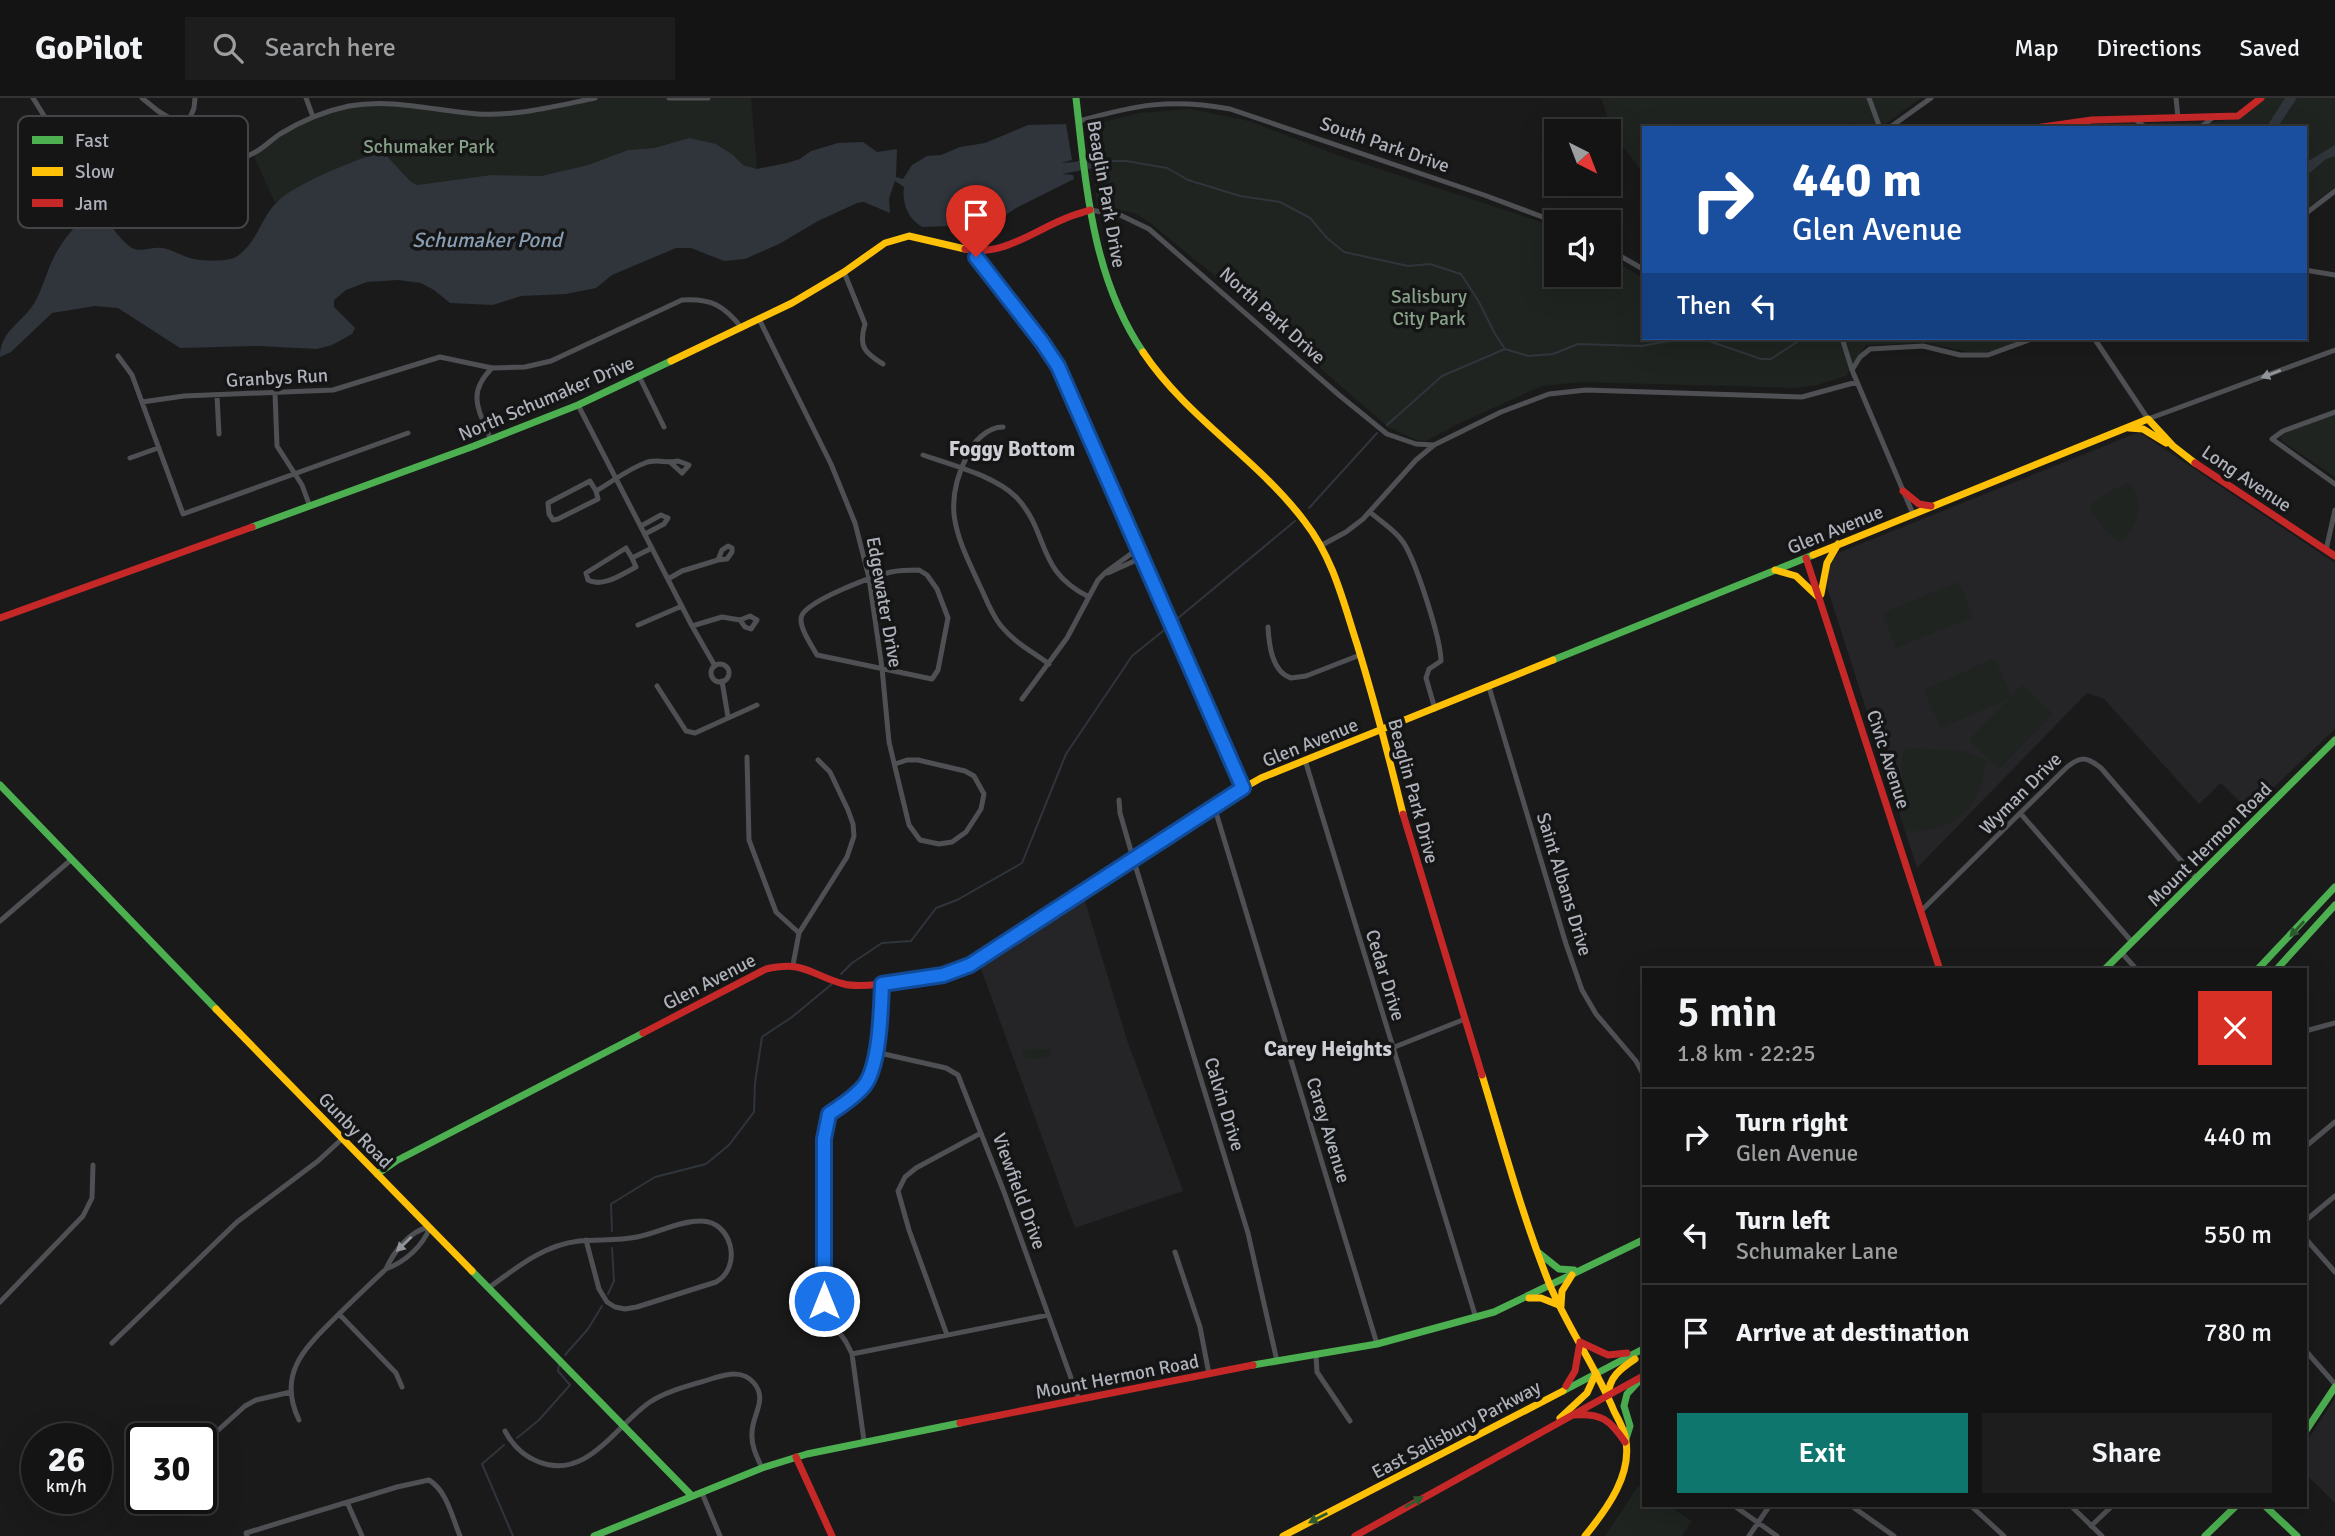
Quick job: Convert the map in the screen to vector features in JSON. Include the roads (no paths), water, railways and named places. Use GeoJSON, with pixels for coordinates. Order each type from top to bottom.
{"type":"FeatureCollection","features":[{"type":"Feature","properties":{"kind":"street"},"geometry":{"type":"LineString","coordinates":[[33,98],[44,116]]}},
{"type":"Feature","properties":{"kind":"street"},"geometry":{"type":"LineString","coordinates":[[142,98],[166,116]]}},
{"type":"Feature","properties":{"kind":"street"},"geometry":{"type":"LineString","coordinates":[[191,116],[195,98]]}},
{"type":"Feature","properties":{"kind":"street"},"geometry":{"type":"LineString","coordinates":[[306,98],[313,117]]}},
{"type":"Feature","properties":{"kind":"street"},"geometry":{"type":"LineString","coordinates":[[418,106],[419,98]]}},
{"type":"Feature","properties":{"kind":"street"},"geometry":{"type":"LineString","coordinates":[[248,155],[313,117],[350,106],[379,103],[504,115],[595,98]]}},
{"type":"Feature","properties":{"kind":"street"},"geometry":{"type":"LineString","coordinates":[[669,98],[708,98]]}},
{"type":"Feature","properties":{"kind":"street","name":"Beaglin Park Drive"},"geometry":{"type":"LineString","coordinates":[[1076,98],[1097,251],[1108,286],[1124,322],[1150,365],[1184,403],[1287,499],[1310,526],[1334,570],[1382,730],[1406,828],[1537,1251],[1550,1285],[1622,1427],[1625,1465],[1618,1489],[1585,1536]]}},
{"type":"Feature","properties":{"kind":"street"},"geometry":{"type":"LineString","coordinates":[[1870,98],[1879,126]]}},
{"type":"Feature","properties":{"kind":"street"},"geometry":{"type":"LineString","coordinates":[[1892,126],[1931,98]]}},
{"type":"Feature","properties":{"kind":"street"},"geometry":{"type":"LineString","coordinates":[[2176,98],[2178,118]]}},
{"type":"Feature","properties":{"kind":"street"},"geometry":{"type":"LineString","coordinates":[[2049,126],[2092,120],[2238,116],[2262,98]]}},
{"type":"Feature","properties":{"kind":"street","name":"South Park Drive"},"geometry":{"type":"LineString","coordinates":[[1079,121],[1130,107],[1172,102],[1230,108],[1544,218]]}},
{"type":"Feature","properties":{"kind":"street"},"geometry":{"type":"LineString","coordinates":[[2202,126],[2212,118]]}},
{"type":"Feature","properties":{"kind":"street"},"geometry":{"type":"LineString","coordinates":[[2136,120],[2144,126]]}},
{"type":"Feature","properties":{"kind":"street"},"geometry":{"type":"LineString","coordinates":[[2307,212],[2335,191]]}},
{"type":"Feature","properties":{"kind":"street","name":"North Schumaker Drive"},"geometry":{"type":"LineString","coordinates":[[0,618],[491,440],[578,405],[792,303],[844,272],[885,243],[909,236],[976,250],[1010,244],[1074,214],[1090,210]]}},
{"type":"Feature","properties":{"kind":"street","name":"North Park Drive"},"geometry":{"type":"LineString","coordinates":[[1090,210],[1120,215],[1149,229],[1387,434],[1416,444],[1434,445]]}},
{"type":"Feature","properties":{"kind":"street"},"geometry":{"type":"LineString","coordinates":[[976,250],[978,260],[1058,366],[1243,788]]}},
{"type":"Feature","properties":{"kind":"street"},"geometry":{"type":"LineString","coordinates":[[1621,257],[1642,269]]}},
{"type":"Feature","properties":{"kind":"street"},"geometry":{"type":"LineString","coordinates":[[2307,270],[2335,275]]}},
{"type":"Feature","properties":{"kind":"street"},"geometry":{"type":"LineString","coordinates":[[844,272],[864,324],[863,348],[868,355],[883,364]]}},
{"type":"Feature","properties":{"kind":"street","name":"Granbys Run"},"geometry":{"type":"LineString","coordinates":[[142,402],[184,396],[333,390],[440,358],[492,368],[525,367],[551,361],[682,300],[698,299],[717,304],[731,314],[742,328]]}},
{"type":"Feature","properties":{"kind":"street","name":"Edgewater Drive"},"geometry":{"type":"LineString","coordinates":[[759,319],[846,498],[855,523],[869,578],[889,742],[909,825],[924,842],[939,844],[952,842],[966,832],[981,809],[984,794],[977,781],[965,771],[918,760],[895,764]]}},
{"type":"Feature","properties":{"kind":"street"},"geometry":{"type":"LineString","coordinates":[[1843,340],[1852,370],[1913,514]]}},
{"type":"Feature","properties":{"kind":"street"},"geometry":{"type":"LineString","coordinates":[[1852,370],[1860,357],[1870,349],[1923,346],[1960,355],[1988,355],[2029,340]]}},
{"type":"Feature","properties":{"kind":"street"},"geometry":{"type":"LineString","coordinates":[[2095,340],[2148,419]]}},
{"type":"Feature","properties":{"kind":"street","name":"Glen Avenue"},"geometry":{"type":"LineString","coordinates":[[377,1174],[396,1161],[757,973],[774,966],[793,965],[810,968],[849,985],[882,984],[943,975],[962,968],[1243,788],[2148,419],[2335,350]]}},
{"type":"Feature","properties":{"kind":"street"},"geometry":{"type":"LineString","coordinates":[[118,356],[132,375],[183,514],[408,433]]}},
{"type":"Feature","properties":{"kind":"street"},"geometry":{"type":"LineString","coordinates":[[491,440],[476,401],[477,389],[492,368]]}},
{"type":"Feature","properties":{"kind":"street"},"geometry":{"type":"LineString","coordinates":[[639,376],[664,427]]}},
{"type":"Feature","properties":{"kind":"street"},"geometry":{"type":"LineString","coordinates":[[1322,545],[1346,532],[1370,513],[1416,460],[1434,445],[1501,412],[1549,394],[1586,390],[1802,397],[1857,382]]}},
{"type":"Feature","properties":{"kind":"street"},"geometry":{"type":"LineString","coordinates":[[275,393],[277,446],[303,485],[309,504]]}},
{"type":"Feature","properties":{"kind":"street"},"geometry":{"type":"LineString","coordinates":[[217,396],[219,434]]}},
{"type":"Feature","properties":{"kind":"street"},"geometry":{"type":"LineString","coordinates":[[578,405],[715,666]]}},
{"type":"Feature","properties":{"kind":"street"},"geometry":{"type":"LineString","coordinates":[[2335,412],[2283,431],[2272,439],[2335,484]]}},
{"type":"Feature","properties":{"kind":"street","name":"Long Avenue"},"geometry":{"type":"LineString","coordinates":[[2148,419],[2173,446],[2335,556]]}},
{"type":"Feature","properties":{"kind":"street"},"geometry":{"type":"LineString","coordinates":[[1003,427],[998,427],[973,444],[954,493],[953,521],[1000,626],[1012,638],[1049,664]]}},
{"type":"Feature","properties":{"kind":"street"},"geometry":{"type":"LineString","coordinates":[[2127,428],[2143,429],[2173,446]]}},
{"type":"Feature","properties":{"kind":"street"},"geometry":{"type":"LineString","coordinates":[[130,458],[158,448]]}},
{"type":"Feature","properties":{"kind":"street"},"geometry":{"type":"LineString","coordinates":[[923,455],[987,478],[1017,498],[1029,514],[1049,562],[1076,590],[1089,597]]}},
{"type":"Feature","properties":{"kind":"street"},"geometry":{"type":"LineString","coordinates":[[596,491],[645,462],[671,463]]}},
{"type":"Feature","properties":{"kind":"street"},"geometry":{"type":"LineString","coordinates":[[590,481],[596,491],[598,499],[558,519],[553,520],[549,514],[548,503],[590,481]]}},
{"type":"Feature","properties":{"kind":"street"},"geometry":{"type":"LineString","coordinates":[[1903,491],[1919,504],[1935,506]]}},
{"type":"Feature","properties":{"kind":"street"},"geometry":{"type":"LineString","coordinates":[[2326,550],[2335,510]]}},
{"type":"Feature","properties":{"kind":"street"},"geometry":{"type":"LineString","coordinates":[[1370,513],[1403,542],[1430,614],[1441,656],[1440,663],[1429,669],[1426,678],[1435,709]]}},
{"type":"Feature","properties":{"kind":"street"},"geometry":{"type":"LineString","coordinates":[[641,526],[661,516],[668,518],[664,524],[645,534]]}},
{"type":"Feature","properties":{"kind":"street"},"geometry":{"type":"LineString","coordinates":[[1820,598],[1827,564],[1838,544]]}},
{"type":"Feature","properties":{"kind":"street"},"geometry":{"type":"LineString","coordinates":[[626,548],[632,558],[636,567],[603,583],[588,580],[586,573],[626,548]]}},
{"type":"Feature","properties":{"kind":"street"},"geometry":{"type":"LineString","coordinates":[[632,558],[652,548]]}},
{"type":"Feature","properties":{"kind":"street"},"geometry":{"type":"LineString","coordinates":[[1022,699],[1067,638],[1102,576],[1139,548]]}},
{"type":"Feature","properties":{"kind":"street"},"geometry":{"type":"LineString","coordinates":[[1102,576],[1143,557]]}},
{"type":"Feature","properties":{"kind":"street","name":"Civic Avenue"},"geometry":{"type":"LineString","coordinates":[[1806,558],[1939,968]]}},
{"type":"Feature","properties":{"kind":"street"},"geometry":{"type":"LineString","coordinates":[[668,579],[682,570],[718,560]]}},
{"type":"Feature","properties":{"kind":"street"},"geometry":{"type":"LineString","coordinates":[[919,570],[927,575],[937,589],[948,618],[938,670],[932,679],[882,668],[817,655],[801,622],[803,614],[818,602],[869,578],[894,571],[919,570]]}},
{"type":"Feature","properties":{"kind":"street"},"geometry":{"type":"LineString","coordinates":[[1774,570],[1796,576],[1820,598]]}},
{"type":"Feature","properties":{"kind":"street"},"geometry":{"type":"LineString","coordinates":[[638,625],[682,606]]}},
{"type":"Feature","properties":{"kind":"street"},"geometry":{"type":"LineString","coordinates":[[692,626],[722,617],[740,620]]}},
{"type":"Feature","properties":{"kind":"street"},"geometry":{"type":"LineString","coordinates":[[1268,628],[1275,664],[1279,671],[1291,678],[1306,676],[1360,655]]}},
{"type":"Feature","properties":{"kind":"street"},"geometry":{"type":"LineString","coordinates":[[721,664],[728,669],[728,675],[722,681],[714,680],[711,675],[715,666],[721,664]]}},
{"type":"Feature","properties":{"kind":"street"},"geometry":{"type":"LineString","coordinates":[[722,681],[729,717]]}},
{"type":"Feature","properties":{"kind":"street"},"geometry":{"type":"LineString","coordinates":[[657,686],[686,731],[695,733],[757,705]]}},
{"type":"Feature","properties":{"kind":"street","name":"Saint Albans Drive"},"geometry":{"type":"LineString","coordinates":[[1489,687],[1582,990],[1595,1014],[1636,1061],[1642,1072]]}},
{"type":"Feature","properties":{"kind":"street","name":"Mount Hermon Road"},"geometry":{"type":"LineString","coordinates":[[2106,968],[2335,740]]}},
{"type":"Feature","properties":{"kind":"street"},"geometry":{"type":"LineString","coordinates":[[747,757],[749,840],[776,912],[799,933]]}},
{"type":"Feature","properties":{"kind":"street","name":"Wyman Drive"},"geometry":{"type":"LineString","coordinates":[[1921,911],[2077,759],[2086,758],[2101,768],[2196,878]]}},
{"type":"Feature","properties":{"kind":"street"},"geometry":{"type":"LineString","coordinates":[[793,965],[799,933],[847,857],[854,836],[848,810],[828,769],[818,760]]}},
{"type":"Feature","properties":{"kind":"street","name":"Cedar Drive"},"geometry":{"type":"LineString","coordinates":[[1305,761],[1476,1318]]}},
{"type":"Feature","properties":{"kind":"street","name":"Gunby Road"},"geometry":{"type":"LineString","coordinates":[[0,785],[692,1496]]}},
{"type":"Feature","properties":{"kind":"street","name":"Calvin Drive"},"geometry":{"type":"LineString","coordinates":[[1119,800],[1133,858],[1248,1233],[1276,1362]]}},
{"type":"Feature","properties":{"kind":"street","name":"Carey Avenue"},"geometry":{"type":"LineString","coordinates":[[1214,806],[1377,1344]]}},
{"type":"Feature","properties":{"kind":"street"},"geometry":{"type":"LineString","coordinates":[[2021,814],[2132,942]]}},
{"type":"Feature","properties":{"kind":"street"},"geometry":{"type":"LineString","coordinates":[[0,921],[72,859]]}},
{"type":"Feature","properties":{"kind":"street"},"geometry":{"type":"LineString","coordinates":[[2259,968],[2335,887]]}},
{"type":"Feature","properties":{"kind":"street"},"geometry":{"type":"LineString","coordinates":[[2278,968],[2335,905]]}},
{"type":"Feature","properties":{"kind":"street"},"geometry":{"type":"LineString","coordinates":[[2122,952],[2135,968]]}},
{"type":"Feature","properties":{"kind":"street"},"geometry":{"type":"LineString","coordinates":[[864,1441],[852,1354],[825,1312],[824,1139],[829,1114],[858,1092],[869,1079],[881,1022],[882,984]]}},
{"type":"Feature","properties":{"kind":"street"},"geometry":{"type":"LineString","coordinates":[[1392,1048],[1465,1019]]}},
{"type":"Feature","properties":{"kind":"street"},"geometry":{"type":"LineString","coordinates":[[2309,1030],[2335,1023]]}},
{"type":"Feature","properties":{"kind":"street","name":"Viewfield Drive"},"geometry":{"type":"LineString","coordinates":[[875,1052],[953,1071],[958,1075],[1080,1401]]}},
{"type":"Feature","properties":{"kind":"street"},"geometry":{"type":"LineString","coordinates":[[2307,1145],[2335,1122]]}},
{"type":"Feature","properties":{"kind":"street"},"geometry":{"type":"LineString","coordinates":[[947,1335],[909,1230],[898,1191],[905,1177],[981,1133]]}},
{"type":"Feature","properties":{"kind":"street"},"geometry":{"type":"LineString","coordinates":[[112,1343],[237,1222],[318,1161],[343,1138]]}},
{"type":"Feature","properties":{"kind":"street"},"geometry":{"type":"LineString","coordinates":[[0,1302],[37,1267],[87,1211],[93,1191],[93,1166]]}},
{"type":"Feature","properties":{"kind":"street"},"geometry":{"type":"LineString","coordinates":[[2307,1220],[2335,1196]]}},
{"type":"Feature","properties":{"kind":"street"},"geometry":{"type":"LineString","coordinates":[[489,1287],[540,1253],[560,1245],[586,1240],[636,1238],[696,1221],[717,1226],[728,1236],[730,1265],[725,1276],[716,1282],[637,1307],[620,1308],[611,1304],[601,1294],[586,1240]]}},
{"type":"Feature","properties":{"kind":"street"},"geometry":{"type":"LineString","coordinates":[[386,1269],[400,1264],[426,1238],[430,1227]]}},
{"type":"Feature","properties":{"kind":"street"},"geometry":{"type":"LineString","coordinates":[[299,1420],[293,1407],[291,1392],[292,1377],[299,1357],[386,1269],[392,1256],[418,1230],[430,1227]]}},
{"type":"Feature","properties":{"kind":"street","name":"Mount Hermon Road"},"geometry":{"type":"LineString","coordinates":[[595,1536],[762,1468],[796,1457],[864,1441],[1377,1344],[1476,1318],[1516,1302],[1642,1240]]}},
{"type":"Feature","properties":{"kind":"street"},"geometry":{"type":"LineString","coordinates":[[2307,1240],[2335,1272]]}},
{"type":"Feature","properties":{"kind":"street"},"geometry":{"type":"LineString","coordinates":[[1537,1251],[1552,1266],[1570,1272],[1601,1260]]}},
{"type":"Feature","properties":{"kind":"street"},"geometry":{"type":"LineString","coordinates":[[1175,1252],[1200,1327],[1209,1374]]}},
{"type":"Feature","properties":{"kind":"street"},"geometry":{"type":"LineString","coordinates":[[1516,1302],[1541,1298],[1561,1306],[1562,1291],[1574,1273]]}},
{"type":"Feature","properties":{"kind":"street"},"geometry":{"type":"LineString","coordinates":[[339,1314],[396,1373],[402,1387]]}},
{"type":"Feature","properties":{"kind":"street"},"geometry":{"type":"LineString","coordinates":[[852,1354],[1048,1315]]}},
{"type":"Feature","properties":{"kind":"street"},"geometry":{"type":"LineString","coordinates":[[1530,1407],[1570,1381],[1577,1364],[1580,1342],[1596,1352],[1613,1357],[1642,1349]]}},
{"type":"Feature","properties":{"kind":"street"},"geometry":{"type":"LineString","coordinates":[[1608,1396],[1609,1380],[1642,1350]]}},
{"type":"Feature","properties":{"kind":"street","name":"East Salisbury Parkway"},"geometry":{"type":"LineString","coordinates":[[1283,1536],[1642,1350]]}},
{"type":"Feature","properties":{"kind":"street"},"geometry":{"type":"LineString","coordinates":[[2307,1352],[2335,1385],[2307,1429]]}},
{"type":"Feature","properties":{"kind":"street"},"geometry":{"type":"LineString","coordinates":[[1316,1356],[1317,1372],[1350,1422]]}},
{"type":"Feature","properties":{"kind":"street"},"geometry":{"type":"LineString","coordinates":[[1547,1429],[1587,1394],[1596,1373]]}},
{"type":"Feature","properties":{"kind":"street"},"geometry":{"type":"LineString","coordinates":[[505,1431],[512,1444],[523,1454],[545,1464],[574,1464],[623,1427],[647,1404],[662,1396],[718,1377],[741,1374],[750,1379],[760,1392],[752,1439],[762,1468]]}},
{"type":"Feature","properties":{"kind":"street"},"geometry":{"type":"LineString","coordinates":[[1354,1536],[1642,1377]]}},
{"type":"Feature","properties":{"kind":"street"},"geometry":{"type":"LineString","coordinates":[[1625,1442],[1630,1426],[1624,1406],[1625,1400],[1642,1377]]}},
{"type":"Feature","properties":{"kind":"street"},"geometry":{"type":"LineString","coordinates":[[217,1431],[245,1406],[256,1400],[291,1392]]}},
{"type":"Feature","properties":{"kind":"street"},"geometry":{"type":"LineString","coordinates":[[1569,1416],[1601,1415],[1613,1425],[1625,1442]]}},
{"type":"Feature","properties":{"kind":"street"},"geometry":{"type":"LineString","coordinates":[[796,1457],[832,1536]]}},
{"type":"Feature","properties":{"kind":"street"},"geometry":{"type":"LineString","coordinates":[[247,1536],[246,1533],[429,1480],[438,1485],[442,1492],[460,1536]]}},
{"type":"Feature","properties":{"kind":"street"},"geometry":{"type":"LineString","coordinates":[[702,1493],[720,1536]]}},
{"type":"Feature","properties":{"kind":"street"},"geometry":{"type":"LineString","coordinates":[[347,1502],[362,1536]]}},
{"type":"Feature","properties":{"kind":"street"},"geometry":{"type":"LineString","coordinates":[[1736,1507],[1777,1536]]}},
{"type":"Feature","properties":{"kind":"street"},"geometry":{"type":"LineString","coordinates":[[1749,1536],[1769,1507]]}},
{"type":"Feature","properties":{"kind":"street"},"geometry":{"type":"LineString","coordinates":[[1853,1507],[1894,1536]]}},
{"type":"Feature","properties":{"kind":"street"},"geometry":{"type":"LineString","coordinates":[[1972,1507],[2004,1536]]}},
{"type":"Feature","properties":{"kind":"street"},"geometry":{"type":"LineString","coordinates":[[2072,1507],[2102,1536]]}},
{"type":"Feature","properties":{"kind":"street"},"geometry":{"type":"LineString","coordinates":[[2091,1525],[2111,1507]]}},
{"type":"Feature","properties":{"kind":"street"},"geometry":{"type":"LineString","coordinates":[[2205,1536],[2235,1507]]}},
{"type":"Feature","properties":{"kind":"street"},"geometry":{"type":"LineString","coordinates":[[2266,1507],[2297,1536]]}},
{"type":"Feature","properties":{"kind":"water"},"geometry":{"type":"Polygon","coordinates":[[[2285,98],[2297,98],[2278,126],[2267,126],[2285,98]]]}},
{"type":"Feature","properties":{"kind":"water","name":"Schumaker Pond"},"geometry":{"type":"Polygon","coordinates":[[[1066,124],[1072,160],[1061,163],[1099,155],[1101,173],[1093,168],[1062,174],[1073,175],[1074,179],[998,220],[976,225],[922,227],[909,215],[904,199],[904,187],[895,181],[889,198],[890,213],[864,202],[857,203],[745,259],[724,261],[691,248],[676,248],[612,275],[596,288],[566,294],[521,296],[493,305],[450,303],[421,283],[398,280],[367,282],[346,290],[334,300],[334,307],[355,328],[352,334],[332,345],[317,349],[258,346],[180,348],[118,308],[95,306],[52,313],[11,352],[0,357],[3,341],[33,305],[52,261],[75,228],[113,228],[128,245],[139,250],[163,248],[194,259],[232,259],[249,244],[271,209],[285,195],[327,172],[383,152],[417,185],[491,175],[541,176],[588,165],[628,150],[654,148],[689,138],[716,144],[743,165],[757,169],[800,159],[811,151],[838,143],[863,142],[877,152],[897,149],[896,177],[903,179],[912,165],[927,156],[985,143],[1028,125],[1066,124]]]}},
{"type":"Feature","properties":{"kind":"water"},"geometry":{"type":"Polygon","coordinates":[[[2335,145],[2335,156],[2326,159],[2307,175],[2307,162],[2335,145]]]}},
{"type":"Feature","properties":{"kind":"waterway"},"geometry":{"type":"LineString","coordinates":[[1100,161],[1126,161],[1167,168],[1188,180],[1240,196],[1280,202],[1310,218],[1327,238],[1344,252],[1408,266],[1430,264],[1461,274],[1505,349],[1528,356],[1553,354],[1578,344],[1641,346],[1675,340]]}},
{"type":"Feature","properties":{"kind":"waterway"},"geometry":{"type":"LineString","coordinates":[[1706,340],[1761,359],[1771,359],[1800,340]]}},
{"type":"Feature","properties":{"kind":"waterway"},"geometry":{"type":"LineString","coordinates":[[1387,425],[1442,376],[1505,349]]}},
{"type":"Feature","properties":{"kind":"waterway"},"geometry":{"type":"LineString","coordinates":[[1309,508],[1377,433]]}},
{"type":"Feature","properties":{"kind":"waterway"},"geometry":{"type":"LineString","coordinates":[[1177,619],[1295,521]]}},
{"type":"Feature","properties":{"kind":"waterway"},"geometry":{"type":"LineString","coordinates":[[841,974],[852,963],[882,943],[911,941],[936,908],[957,900],[1022,863],[1066,754],[1132,656],[1168,627]]}},
{"type":"Feature","properties":{"kind":"waterway"},"geometry":{"type":"LineString","coordinates":[[612,1231],[611,1204],[655,1177],[706,1164],[729,1145],[754,1112],[762,1037],[792,1017],[832,984]]}},
{"type":"Feature","properties":{"kind":"waterway"},"geometry":{"type":"LineString","coordinates":[[608,1294],[614,1281],[612,1248]]}},
{"type":"Feature","properties":{"kind":"waterway"},"geometry":{"type":"LineString","coordinates":[[565,1355],[588,1329],[602,1306]]}},
{"type":"Feature","properties":{"kind":"waterway"},"geometry":{"type":"LineString","coordinates":[[517,1438],[539,1420],[570,1385],[558,1371],[559,1365]]}},
{"type":"Feature","properties":{"kind":"waterway"},"geometry":{"type":"LineString","coordinates":[[504,1445],[482,1464],[513,1536]]}},
{"type":"Feature","properties":{"kind":"district","name":"Foggy Bottom"},"geometry":{"type":"Point","coordinates":[1012,449]}},
{"type":"Feature","properties":{"kind":"district","name":"Carey Heights"},"geometry":{"type":"Point","coordinates":[1328,1049]}},
{"type":"Feature","properties":{"kind":"park label","name":"Schumaker Park"},"geometry":{"type":"Point","coordinates":[429,146]}},
{"type":"Feature","properties":{"kind":"park label","name":"Salisbury City Park"},"geometry":{"type":"Point","coordinates":[1429,307]}}]}
